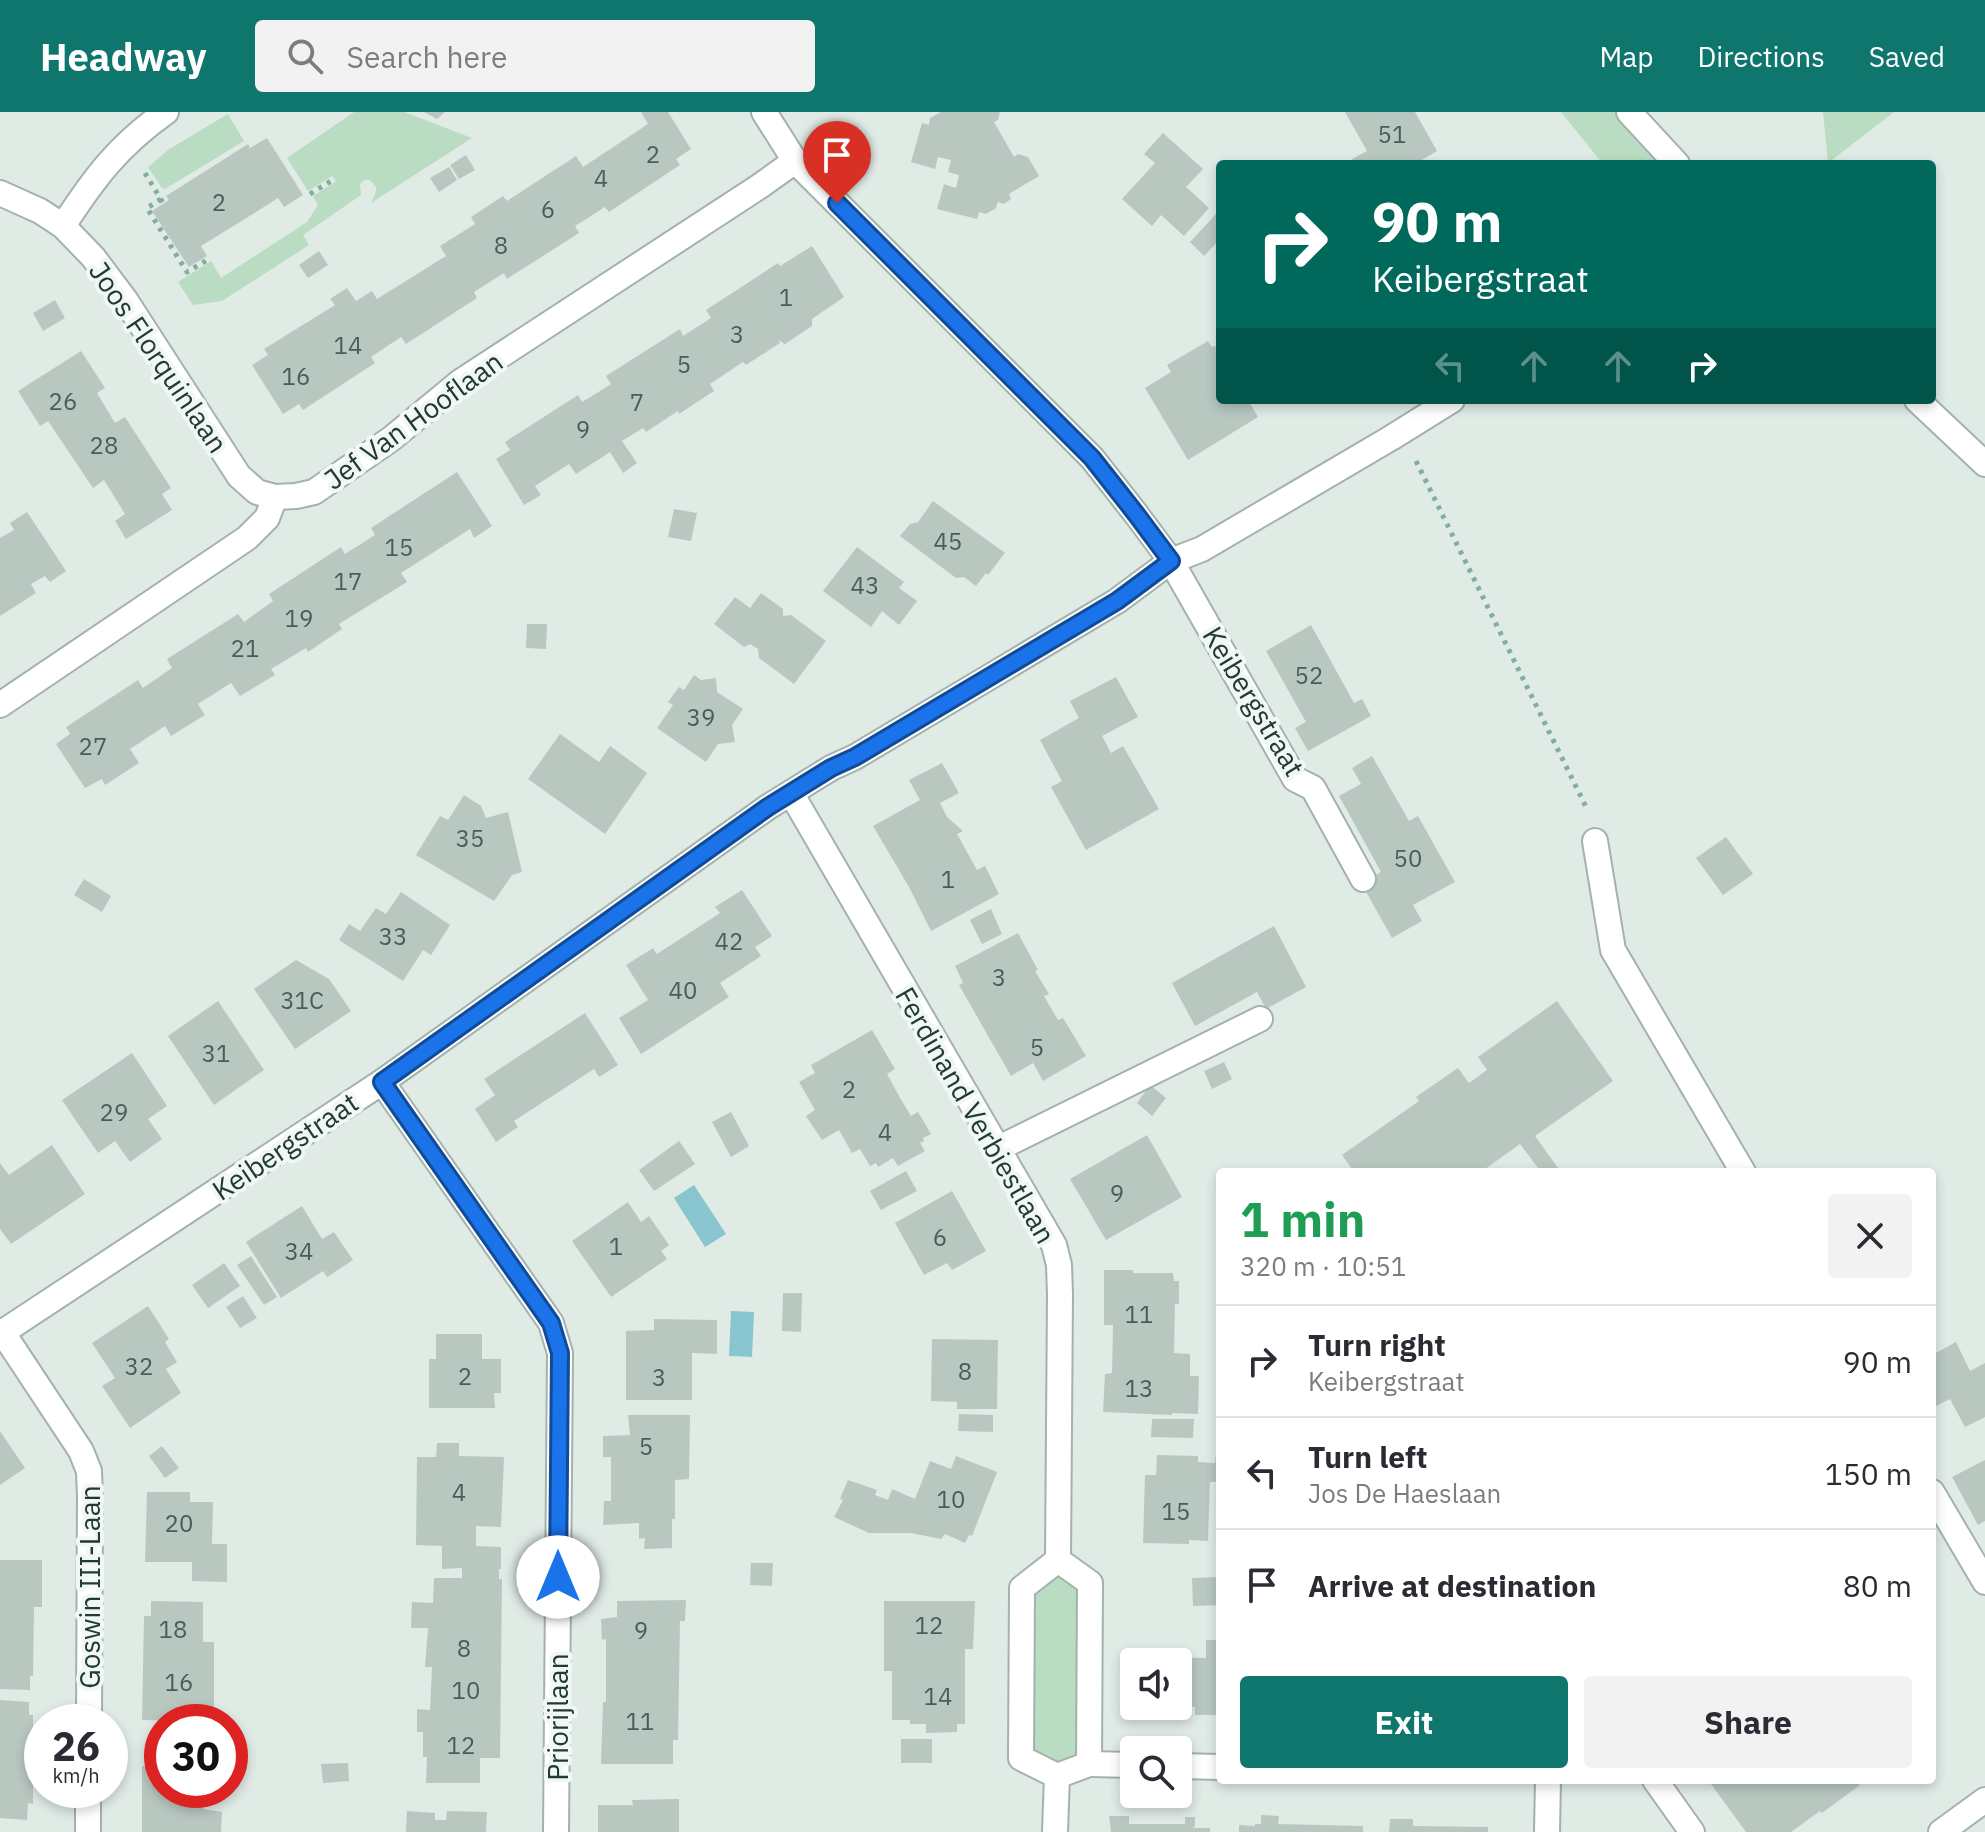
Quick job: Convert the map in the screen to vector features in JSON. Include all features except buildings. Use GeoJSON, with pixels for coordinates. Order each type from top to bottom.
{"type":"FeatureCollection","features":[{"type":"Feature","properties":{"kind":"street"},"geometry":{"type":"LineString","coordinates":[[63,226],[114,155],[140,130],[166,112]]}},
{"type":"Feature","properties":{"kind":"street"},"geometry":{"type":"LineString","coordinates":[[764,112],[795,161],[1092,458],[1171,561]]}},
{"type":"Feature","properties":{"kind":"street"},"geometry":{"type":"LineString","coordinates":[[1629,112],[1673,160]]}},
{"type":"Feature","properties":{"kind":"street","name":"Jef Van Hooflaan"},"geometry":{"type":"LineString","coordinates":[[275,497],[314,492],[391,439],[460,382],[795,161]]}},
{"type":"Feature","properties":{"kind":"street","name":"Joos Florquinlaan"},"geometry":{"type":"LineString","coordinates":[[0,193],[40,211],[63,226],[93,257],[126,301],[239,476],[257,492],[275,497]]}},
{"type":"Feature","properties":{"kind":"street","name":"Keibergstraat"},"geometry":{"type":"LineString","coordinates":[[1,1334],[382,1082],[749,820],[1117,601],[1171,561],[1202,549],[1446,404]]}},
{"type":"Feature","properties":{"kind":"street"},"geometry":{"type":"LineString","coordinates":[[1921,404],[1985,464]]}},
{"type":"Feature","properties":{"kind":"street"},"geometry":{"type":"LineString","coordinates":[[0,705],[247,538],[267,518],[275,497]]}},
{"type":"Feature","properties":{"kind":"street","name":"Keibergstraat"},"geometry":{"type":"LineString","coordinates":[[1171,561],[1295,779],[1313,788],[1363,879]]}},
{"type":"Feature","properties":{"kind":"street","name":"Ferdinand Verbiestlaan"},"geometry":{"type":"LineString","coordinates":[[791,793],[1054,1245],[1059,1265],[1060,1310],[1058,1560]]}},
{"type":"Feature","properties":{"kind":"street"},"geometry":{"type":"LineString","coordinates":[[1595,841],[1613,950],[1741,1168]]}},
{"type":"Feature","properties":{"kind":"street"},"geometry":{"type":"LineString","coordinates":[[997,1149],[1260,1019]]}},
{"type":"Feature","properties":{"kind":"street","name":"Priorijlaan"},"geometry":{"type":"LineString","coordinates":[[382,1082],[551,1323],[560,1353],[556,1832]]}},
{"type":"Feature","properties":{"kind":"street","name":"Goswin III-Laan"},"geometry":{"type":"LineString","coordinates":[[1,1334],[81,1451],[89,1471],[89,1704]]}},
{"type":"Feature","properties":{"kind":"street"},"geometry":{"type":"LineString","coordinates":[[1936,1499],[1985,1582]]}},
{"type":"Feature","properties":{"kind":"street"},"geometry":{"type":"LineString","coordinates":[[1089,1764],[1090,1583],[1058,1560],[1022,1588],[1021,1758],[1057,1776],[1089,1764],[1120,1765]]}},
{"type":"Feature","properties":{"kind":"street"},"geometry":{"type":"LineString","coordinates":[[1192,1766],[1216,1767]]}},
{"type":"Feature","properties":{"kind":"street"},"geometry":{"type":"LineString","coordinates":[[1055,1832],[1057,1776]]}},
{"type":"Feature","properties":{"kind":"street"},"geometry":{"type":"LineString","coordinates":[[1547,1832],[1548,1784]]}},
{"type":"Feature","properties":{"kind":"street"},"geometry":{"type":"LineString","coordinates":[[1658,1784],[1692,1832]]}},
{"type":"Feature","properties":{"kind":"street"},"geometry":{"type":"LineString","coordinates":[[1941,1832],[1985,1800]]}},
{"type":"Feature","properties":{"kind":"street"},"geometry":{"type":"LineString","coordinates":[[88,1808],[88,1832]]}},
{"type":"Feature","properties":{"kind":"path"},"geometry":{"type":"LineString","coordinates":[[142,169],[162,201],[147,208],[187,272],[209,259]]}},
{"type":"Feature","properties":{"kind":"path"},"geometry":{"type":"LineString","coordinates":[[310,194],[334,179]]}},
{"type":"Feature","properties":{"kind":"path"},"geometry":{"type":"LineString","coordinates":[[1402,431],[1600,835],[1595,841]]}},
{"type":"Feature","properties":{"kind":"green space"},"geometry":{"type":"Polygon","coordinates":[[[354,112],[404,112],[472,138],[371,203],[376,187],[370,180],[364,180],[360,184],[361,195],[303,235],[309,245],[222,301],[193,305],[178,282],[211,261],[221,278],[307,222],[318,205],[313,196],[336,181],[332,176],[308,191],[287,158],[354,112]]]}},
{"type":"Feature","properties":{"kind":"green space"},"geometry":{"type":"Polygon","coordinates":[[[1561,112],[1629,112],[1673,160],[1600,160],[1561,112]]]}},
{"type":"Feature","properties":{"kind":"green space"},"geometry":{"type":"Polygon","coordinates":[[[1823,112],[1894,112],[1832,160],[1828,160],[1823,112]]]}},
{"type":"Feature","properties":{"kind":"green space"},"geometry":{"type":"Polygon","coordinates":[[[228,114],[244,141],[162,188],[148,167],[168,150],[228,114]]]}},
{"type":"Feature","properties":{"kind":"green space"},"geometry":{"type":"Polygon","coordinates":[[[1058,1560],[1090,1583],[1089,1764],[1057,1776],[1021,1758],[1022,1588],[1058,1560]]]}},
{"type":"Feature","properties":{"kind":"water"},"geometry":{"type":"Polygon","coordinates":[[[694,1185],[726,1234],[705,1247],[674,1198],[694,1185]]]}},
{"type":"Feature","properties":{"kind":"water"},"geometry":{"type":"Polygon","coordinates":[[[731,1311],[754,1312],[752,1357],[729,1356],[731,1311]]]}},
{"type":"Feature","properties":{"kind":"route"},"geometry":{"type":"LineString","coordinates":[[558,1577],[560,1353],[551,1323],[382,1082],[768,807],[1117,601],[1171,561],[1092,458],[837,203]]}}]}
